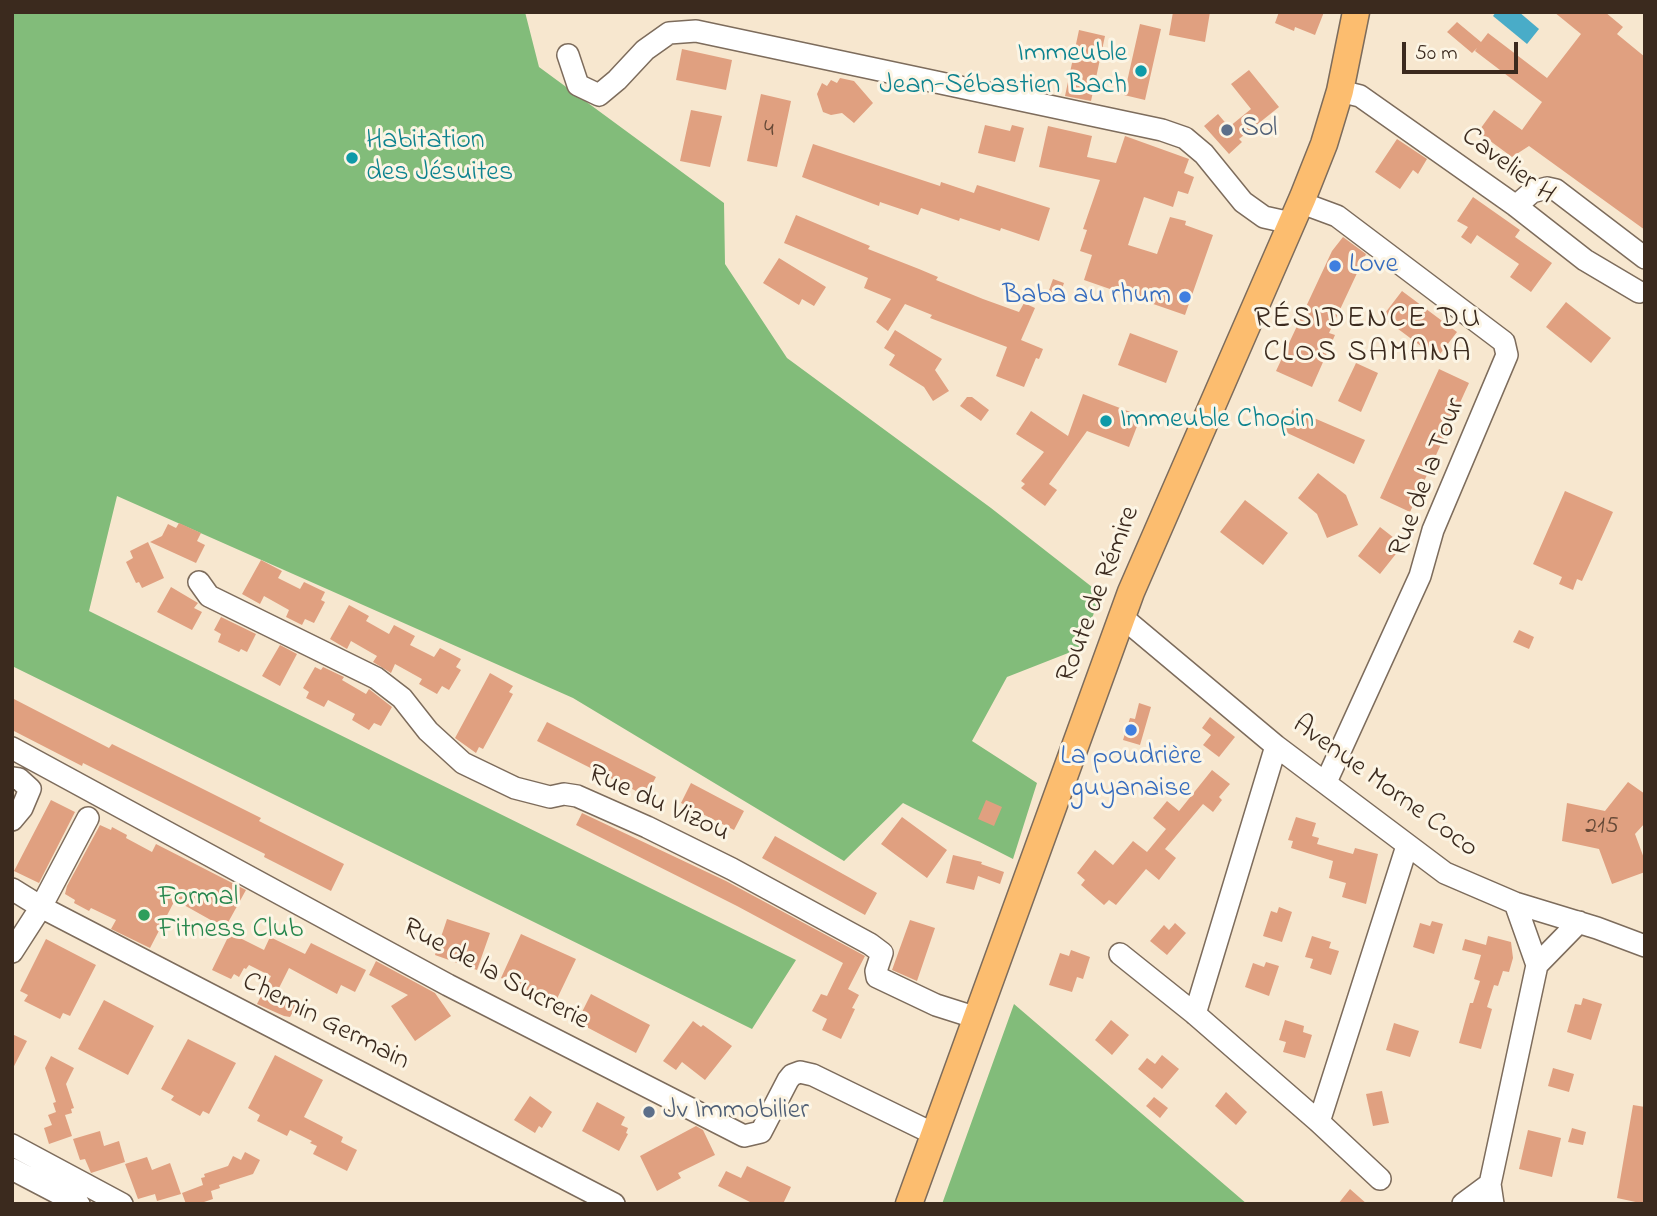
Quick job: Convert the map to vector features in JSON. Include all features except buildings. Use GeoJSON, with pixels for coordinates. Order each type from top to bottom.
{"type":"FeatureCollection","features":[{"type":"Feature","properties":{"kind":"main road","name":"Route de Rémire"},"geometry":{"type":"LineString","coordinates":[[909,1204],[1122,617],[1324,144],[1340,91],[1356,12]]}},
{"type":"Feature","properties":{"kind":"street"},"geometry":{"type":"LineString","coordinates":[[568,55],[578,85],[599,95],[645,50],[669,33],[696,31],[1162,130],[1185,138],[1204,154],[1243,202],[1264,217],[1291,223]]}},
{"type":"Feature","properties":{"kind":"street","name":"Cavelier H"},"geometry":{"type":"LineString","coordinates":[[1340,91],[1360,96],[1516,206],[1586,260],[1639,292]]}},
{"type":"Feature","properties":{"kind":"street"},"geometry":{"type":"LineString","coordinates":[[1516,206],[1532,192],[1547,188],[1556,190],[1645,258]]}},
{"type":"Feature","properties":{"kind":"street","name":"Rue de la Tour"},"geometry":{"type":"LineString","coordinates":[[1303,197],[1310,205],[1343,220],[1504,342],[1507,355],[1433,530],[1420,576],[1326,782]]}},
{"type":"Feature","properties":{"kind":"street","name":"Rue du Vizou"},"geometry":{"type":"LineString","coordinates":[[199,582],[209,596],[376,678],[402,698],[428,732],[463,763],[515,788],[550,797],[564,794],[578,796],[732,869],[870,944],[882,954],[876,971],[877,978],[936,1005],[976,1018]]}},
{"type":"Feature","properties":{"kind":"street","name":"Avenue Morne Coco"},"geometry":{"type":"LineString","coordinates":[[1122,617],[1276,746],[1445,873],[1515,902],[1645,946]]}},
{"type":"Feature","properties":{"kind":"street"},"geometry":{"type":"LineString","coordinates":[[1195,1014],[1276,746]]}},
{"type":"Feature","properties":{"kind":"street","name":"Rue de la Sucrerie"},"geometry":{"type":"LineString","coordinates":[[12,748],[448,985],[744,1136],[761,1132],[788,1080],[800,1072],[813,1075],[934,1134]]}},
{"type":"Feature","properties":{"kind":"street"},"geometry":{"type":"LineString","coordinates":[[12,778],[19,779],[30,789],[22,808],[12,820]]}},
{"type":"Feature","properties":{"kind":"street"},"geometry":{"type":"LineString","coordinates":[[12,952],[41,907],[88,818]]}},
{"type":"Feature","properties":{"kind":"street"},"geometry":{"type":"LineString","coordinates":[[1319,1122],[1408,846]]}},
{"type":"Feature","properties":{"kind":"street","name":"Chemin Germain"},"geometry":{"type":"LineString","coordinates":[[12,890],[614,1204]]}},
{"type":"Feature","properties":{"kind":"street"},"geometry":{"type":"LineString","coordinates":[[1463,1204],[1492,1194],[1537,965],[1515,902]]}},
{"type":"Feature","properties":{"kind":"street"},"geometry":{"type":"LineString","coordinates":[[1537,965],[1579,922]]}},
{"type":"Feature","properties":{"kind":"street"},"geometry":{"type":"LineString","coordinates":[[1120,954],[1195,1014],[1380,1179]]}},
{"type":"Feature","properties":{"kind":"street"},"geometry":{"type":"LineString","coordinates":[[12,1145],[122,1204]]}},
{"type":"Feature","properties":{"kind":"street"},"geometry":{"type":"LineString","coordinates":[[12,1169],[79,1204]]}},
{"type":"Feature","properties":{"kind":"green space"},"geometry":{"type":"Polygon","coordinates":[[[12,12],[525,12],[539,67],[724,203],[725,264],[787,358],[991,508],[1101,594],[1081,648],[1007,677],[972,741],[1037,783],[1013,859],[903,803],[844,861],[573,698],[117,496],[89,611],[796,960],[752,1029],[12,666],[12,12]]]}},
{"type":"Feature","properties":{"kind":"green space"},"geometry":{"type":"Polygon","coordinates":[[[1014,1004],[1247,1204],[942,1204],[1014,1004]]]}},
{"type":"Feature","properties":{"kind":"water"},"geometry":{"type":"Polygon","coordinates":[[[1496,12],[1519,12],[1539,29],[1527,44],[1493,16],[1496,12]]]}},
{"type":"Feature","properties":{"kind":"place","name":"Immeuble Jean-Sébastien Bach"},"geometry":{"type":"Point","coordinates":[1141,71]}},
{"type":"Feature","properties":{"kind":"place","name":"Sol"},"geometry":{"type":"Point","coordinates":[1227,130]}},
{"type":"Feature","properties":{"kind":"place","name":"Habitation des Jésuites"},"geometry":{"type":"Point","coordinates":[352,158]}},
{"type":"Feature","properties":{"kind":"place","name":"Love"},"geometry":{"type":"Point","coordinates":[1335,266]}},
{"type":"Feature","properties":{"kind":"place","name":"Baba au rhum"},"geometry":{"type":"Point","coordinates":[1185,297]}},
{"type":"Feature","properties":{"kind":"place","name":"Immeuble Chopin"},"geometry":{"type":"Point","coordinates":[1106,421]}},
{"type":"Feature","properties":{"kind":"place","name":"La poudrière guyanaise"},"geometry":{"type":"Point","coordinates":[1131,730]}},
{"type":"Feature","properties":{"kind":"place","name":"Formal Fitness Club"},"geometry":{"type":"Point","coordinates":[144,915]}},
{"type":"Feature","properties":{"kind":"place","name":"Jv Immobilier"},"geometry":{"type":"Point","coordinates":[649,1112]}},
{"type":"Feature","properties":{"kind":"district","name":"RÉSIDENCE DU CLOS SAMANA"},"geometry":{"type":"Point","coordinates":[1368,338]}}]}
